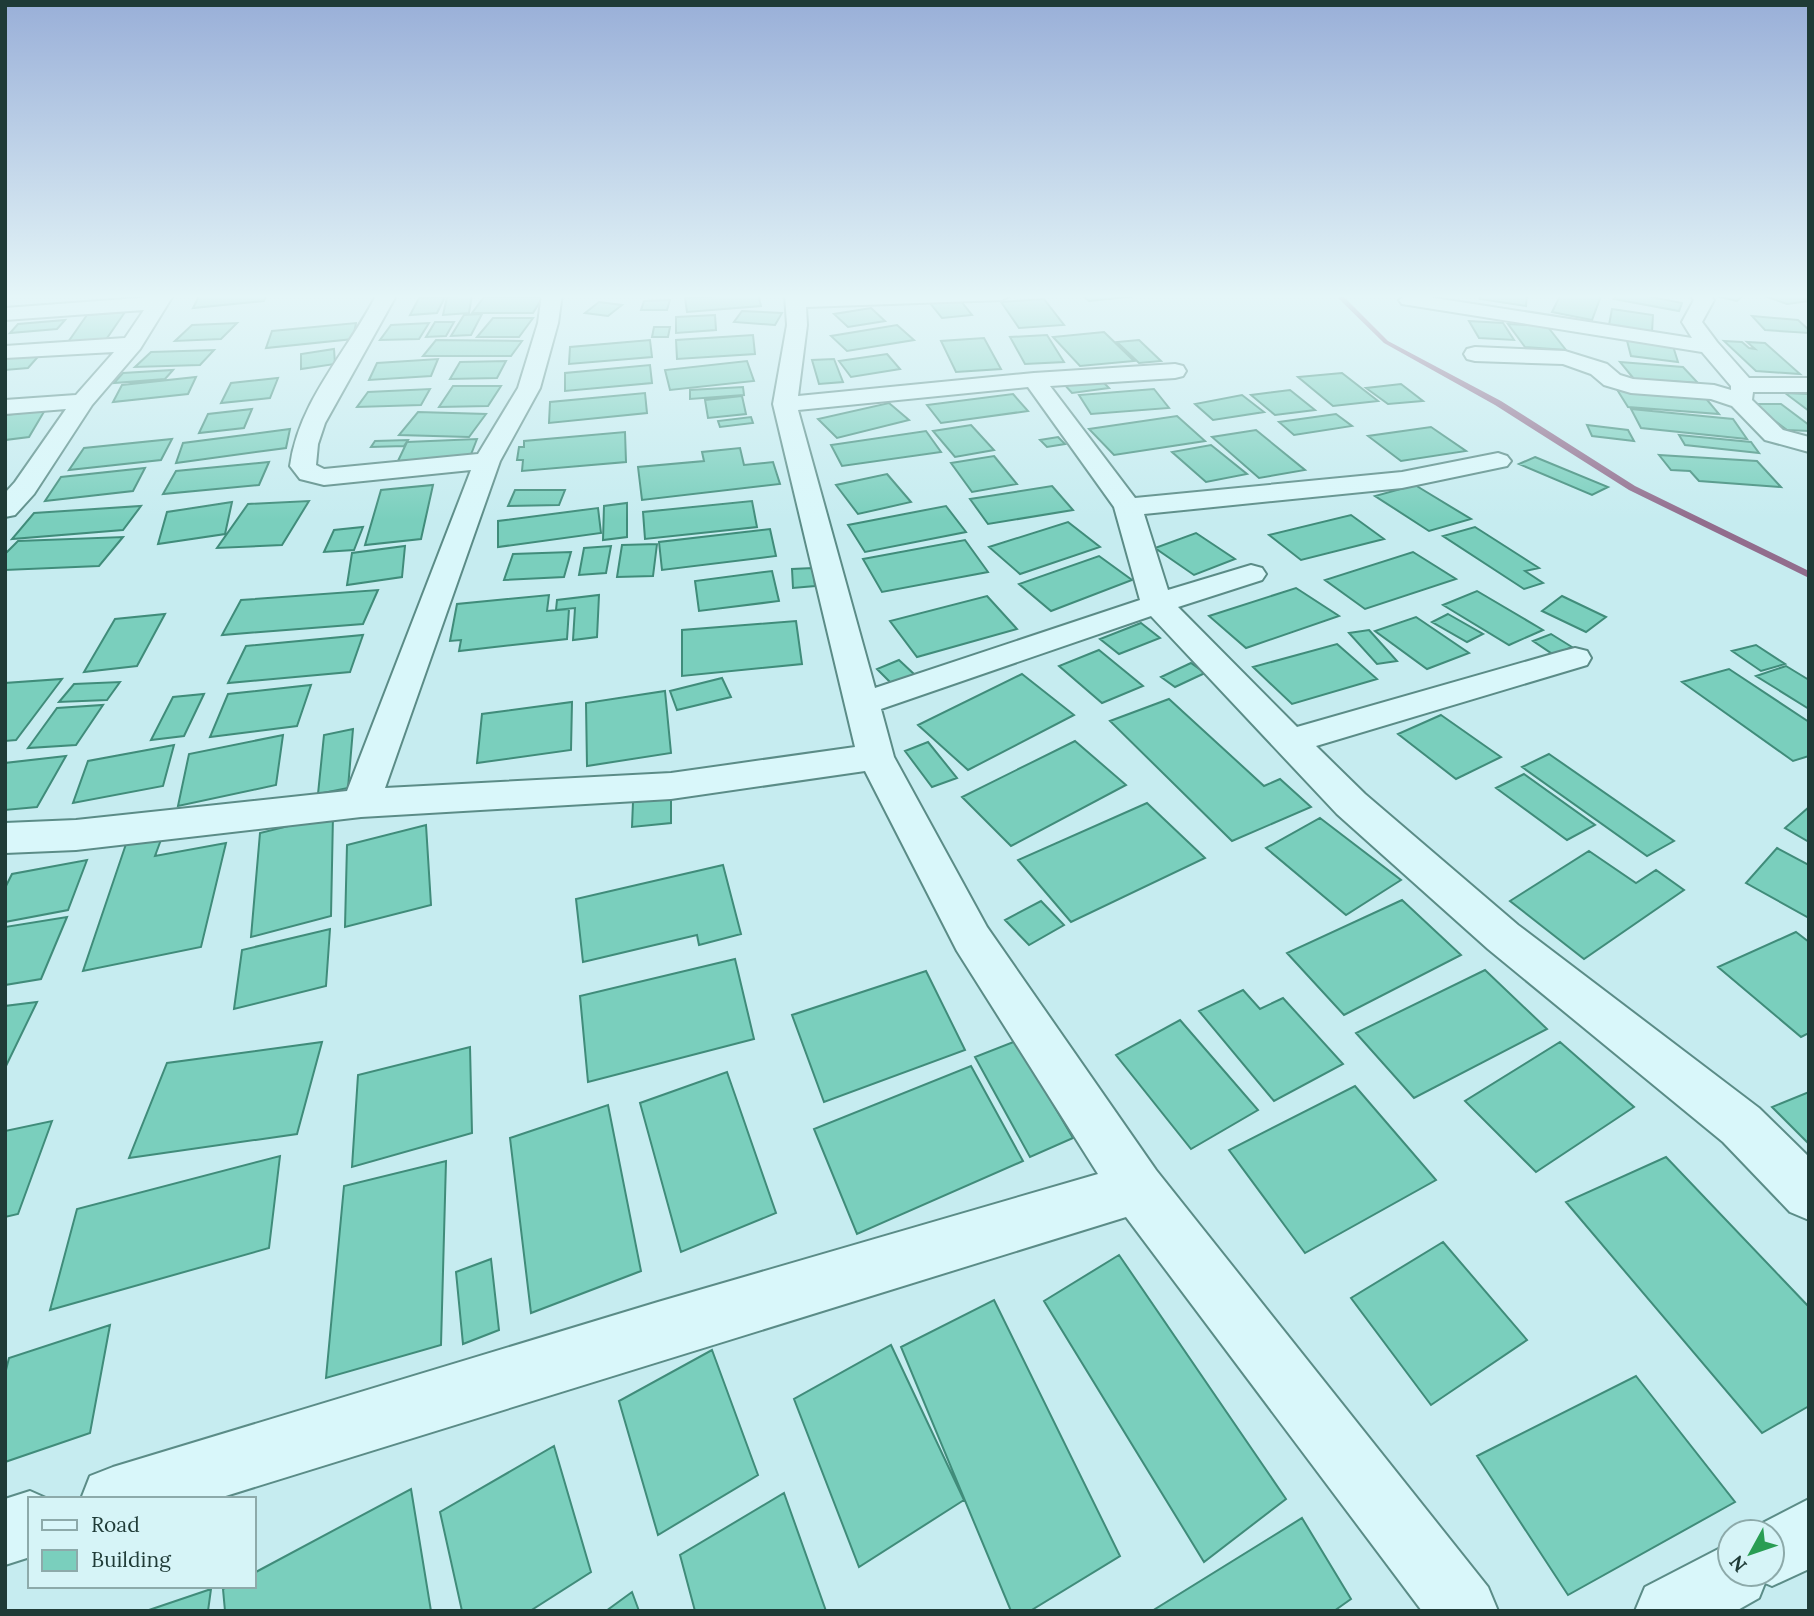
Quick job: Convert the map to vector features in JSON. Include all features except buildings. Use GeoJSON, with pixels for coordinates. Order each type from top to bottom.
{"type":"FeatureCollection","features":[{"type":"Feature","properties":{"kind":"street"},"geometry":{"type":"LineString","coordinates":[[5,509],[25,488],[83,401],[110,369]]}},
{"type":"Feature","properties":{"kind":"street"},"geometry":{"type":"LineString","coordinates":[[345,369],[311,423],[303,452],[303,466],[309,473],[324,477],[487,461]]}},
{"type":"Feature","properties":{"kind":"street"},"geometry":{"type":"LineString","coordinates":[[362,803],[487,461],[529,388],[534,369]]}},
{"type":"Feature","properties":{"kind":"street"},"geometry":{"type":"LineString","coordinates":[[790,369],[785,404],[876,757],[972,939],[1137,1188],[1464,1611]]}},
{"type":"Feature","properties":{"kind":"street"},"geometry":{"type":"LineString","coordinates":[[1599,369],[1612,380],[1631,386],[1687,392],[1741,393],[1809,386]]}},
{"type":"Feature","properties":{"kind":"street"},"geometry":{"type":"LineString","coordinates":[[1725,369],[1774,435],[1809,445]]}},
{"type":"Feature","properties":{"kind":"street"},"geometry":{"type":"LineString","coordinates":[[785,404],[1034,380],[1175,371]]}},
{"type":"Feature","properties":{"kind":"street"},"geometry":{"type":"LineString","coordinates":[[1034,380],[1128,507],[1156,603],[1351,804],[1503,937],[1741,1125],[1809,1194]]}},
{"type":"Feature","properties":{"kind":"street"},"geometry":{"type":"LineString","coordinates":[[5,407],[83,401]]}},
{"type":"Feature","properties":{"kind":"street"},"geometry":{"type":"LineString","coordinates":[[1128,507],[1402,480],[1498,461]]}},
{"type":"Feature","properties":{"kind":"street"},"geometry":{"type":"LineString","coordinates":[[863,703],[956,675],[1156,603],[1251,574]]}},
{"type":"Feature","properties":{"kind":"street"},"geometry":{"type":"LineString","coordinates":[[1290,741],[1575,658]]}},
{"type":"Feature","properties":{"kind":"street"},"geometry":{"type":"LineString","coordinates":[[5,838],[76,835],[362,803],[671,786],[876,757]]}},
{"type":"Feature","properties":{"kind":"street"},"geometry":{"type":"LineString","coordinates":[[119,1497],[657,1331],[1137,1188]]}},
{"type":"Feature","properties":{"kind":"street"},"geometry":{"type":"LineString","coordinates":[[5,1532],[28,1525]]}},
{"type":"Feature","properties":{"kind":"street"},"geometry":{"type":"LineString","coordinates":[[1786,1545],[1809,1532]]}},
{"type":"Feature","properties":{"kind":"street"},"geometry":{"type":"LineString","coordinates":[[1669,1611],[1716,1585]]}},
{"type":"Feature","properties":{"kind":"waterway"},"geometry":{"type":"LineString","coordinates":[[1436,369],[1498,403],[1632,488],[1809,575]]}}]}
